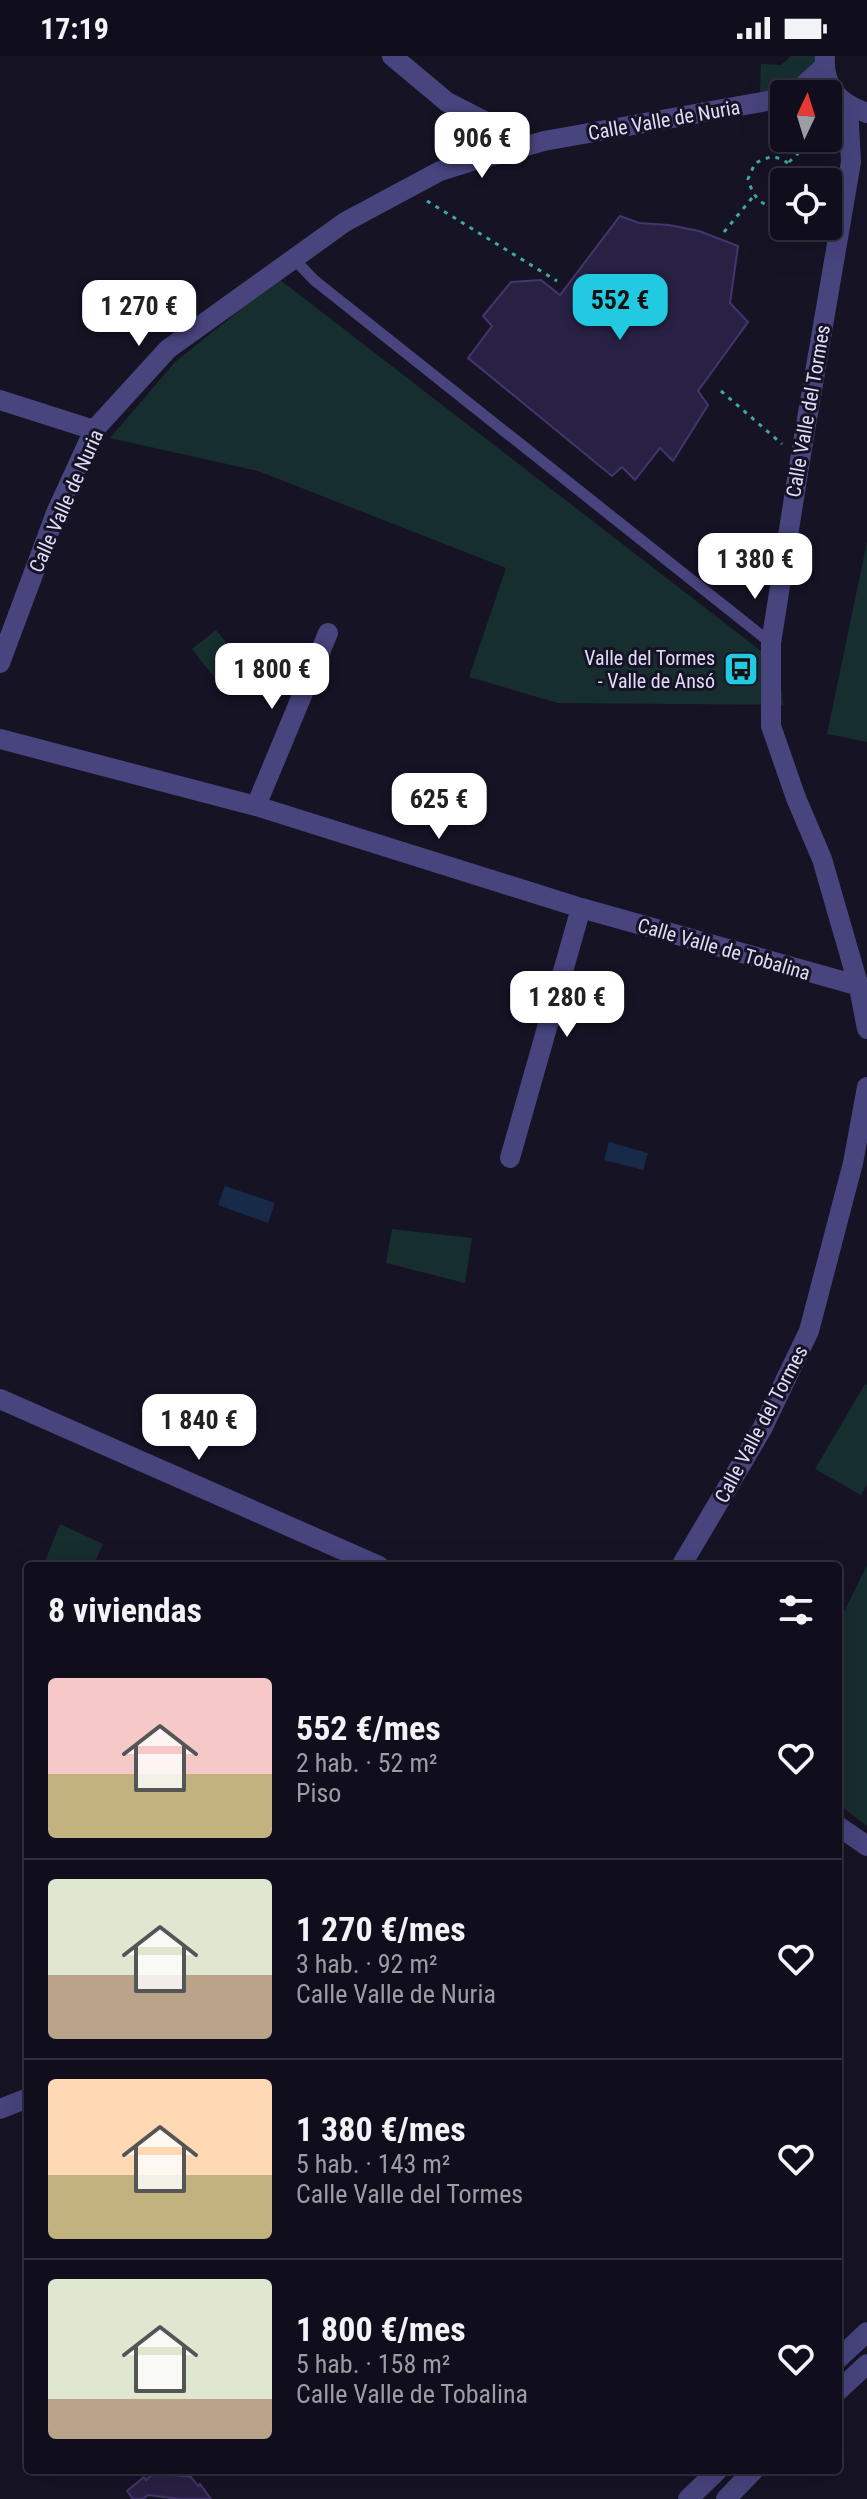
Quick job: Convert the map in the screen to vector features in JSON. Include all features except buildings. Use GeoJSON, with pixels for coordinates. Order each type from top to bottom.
{"type":"FeatureCollection","features":[{"type":"Feature","properties":{"kind":"street"},"geometry":{"type":"LineString","coordinates":[[392,56],[447,102],[467,150],[490,156],[503,145],[492,126],[476,123],[468,128],[465,139]]}},
{"type":"Feature","properties":{"kind":"street"},"geometry":{"type":"LineString","coordinates":[[807,80],[825,61]]}},
{"type":"Feature","properties":{"kind":"street","name":"Calle Valle del Tormes"},"geometry":{"type":"LineString","coordinates":[[825,61],[844,102],[851,162]]}},
{"type":"Feature","properties":{"kind":"street","name":"Calle Valle de Nuria"},"geometry":{"type":"LineString","coordinates":[[0,663],[56,513],[94,430],[168,349],[345,222],[440,171],[544,141],[770,101]]}},
{"type":"Feature","properties":{"kind":"street","name":"Calle Valle de Nuria"},"geometry":{"type":"LineString","coordinates":[[447,102],[492,126],[544,141]]}},
{"type":"Feature","properties":{"kind":"street","name":"Calle Valle del Tormes"},"geometry":{"type":"LineString","coordinates":[[867,125],[851,162],[771,643],[771,726],[796,798],[822,859],[863,988],[867,1029]]}},
{"type":"Feature","properties":{"kind":"street","name":"Calle Valle de Nuria"},"geometry":{"type":"LineString","coordinates":[[440,171],[465,139]]}},
{"type":"Feature","properties":{"kind":"street"},"geometry":{"type":"LineString","coordinates":[[0,400],[94,430]]}},
{"type":"Feature","properties":{"kind":"street"},"geometry":{"type":"LineString","coordinates":[[256,806],[328,633]]}},
{"type":"Feature","properties":{"kind":"street","name":"Calle Valle de Tobalina"},"geometry":{"type":"LineString","coordinates":[[0,739],[256,806],[581,908],[863,988]]}},
{"type":"Feature","properties":{"kind":"street"},"geometry":{"type":"LineString","coordinates":[[510,1158],[581,908]]}},
{"type":"Feature","properties":{"kind":"street","name":"Calle Valle del Tormes"},"geometry":{"type":"LineString","coordinates":[[683,1562],[762,1429],[809,1331],[853,1163],[867,1087]]}},
{"type":"Feature","properties":{"kind":"street"},"geometry":{"type":"LineString","coordinates":[[0,1399],[370,1562]]}},
{"type":"Feature","properties":{"kind":"street"},"geometry":{"type":"LineString","coordinates":[[842,1829],[867,1846]]}},
{"type":"Feature","properties":{"kind":"street"},"geometry":{"type":"LineString","coordinates":[[0,2109],[24,2100]]}},
{"type":"Feature","properties":{"kind":"street"},"geometry":{"type":"LineString","coordinates":[[842,2355],[867,2332]]}},
{"type":"Feature","properties":{"kind":"street"},"geometry":{"type":"LineString","coordinates":[[842,2387],[867,2364]]}},
{"type":"Feature","properties":{"kind":"street"},"geometry":{"type":"LineString","coordinates":[[688,2499],[714,2474]]}},
{"type":"Feature","properties":{"kind":"street"},"geometry":{"type":"LineString","coordinates":[[726,2499],[750,2474]]}},
{"type":"Feature","properties":{"kind":"lane"},"geometry":{"type":"LineString","coordinates":[[294,259],[314,280],[771,643]]}},
{"type":"Feature","properties":{"kind":"path"},"geometry":{"type":"LineString","coordinates":[[789,162],[799,152]]}},
{"type":"Feature","properties":{"kind":"path"},"geometry":{"type":"LineString","coordinates":[[770,204],[753,196],[748,179],[755,163],[772,156],[789,162],[793,168]]}},
{"type":"Feature","properties":{"kind":"path"},"geometry":{"type":"LineString","coordinates":[[407,188],[557,281]]}},
{"type":"Feature","properties":{"kind":"path"},"geometry":{"type":"LineString","coordinates":[[724,232],[753,196]]}},
{"type":"Feature","properties":{"kind":"path"},"geometry":{"type":"LineString","coordinates":[[721,391],[800,460]]}},
{"type":"Feature","properties":{"kind":"green space"},"geometry":{"type":"Polygon","coordinates":[[[791,56],[816,56],[816,77],[813,80],[770,80],[770,91],[760,92],[761,64],[781,65],[791,56]]]}},
{"type":"Feature","properties":{"kind":"green space"},"geometry":{"type":"Polygon","coordinates":[[[279,279],[778,664],[783,705],[558,703],[469,677],[506,568],[258,471],[110,438],[175,362],[279,279]]]}},
{"type":"Feature","properties":{"kind":"green space"},"geometry":{"type":"Polygon","coordinates":[[[867,542],[867,742],[827,734],[867,542]]]}},
{"type":"Feature","properties":{"kind":"green space"},"geometry":{"type":"Polygon","coordinates":[[[216,630],[249,671],[224,690],[192,649],[216,630]]]}},
{"type":"Feature","properties":{"kind":"green space"},"geometry":{"type":"Polygon","coordinates":[[[392,1229],[472,1238],[465,1283],[386,1263],[392,1229]]]}},
{"type":"Feature","properties":{"kind":"green space"},"geometry":{"type":"Polygon","coordinates":[[[865,1384],[867,1485],[861,1495],[815,1469],[865,1384]]]}},
{"type":"Feature","properties":{"kind":"green space"},"geometry":{"type":"Polygon","coordinates":[[[60,1524],[103,1544],[95,1562],[45,1562],[60,1524]]]}},
{"type":"Feature","properties":{"kind":"green space"},"geometry":{"type":"Polygon","coordinates":[[[867,1565],[867,1826],[842,1807],[842,1616],[867,1565]]]}},
{"type":"Feature","properties":{"kind":"water"},"geometry":{"type":"Polygon","coordinates":[[[609,1142],[648,1153],[643,1170],[604,1160],[609,1142]]]}},
{"type":"Feature","properties":{"kind":"water"},"geometry":{"type":"Polygon","coordinates":[[[225,1186],[275,1203],[268,1223],[218,1205],[225,1186]]]}},
{"type":"Feature","properties":{"kind":"place","name":"Valle del Tormes - Valle de Ansó"},"geometry":{"type":"Point","coordinates":[741,669]}}]}
